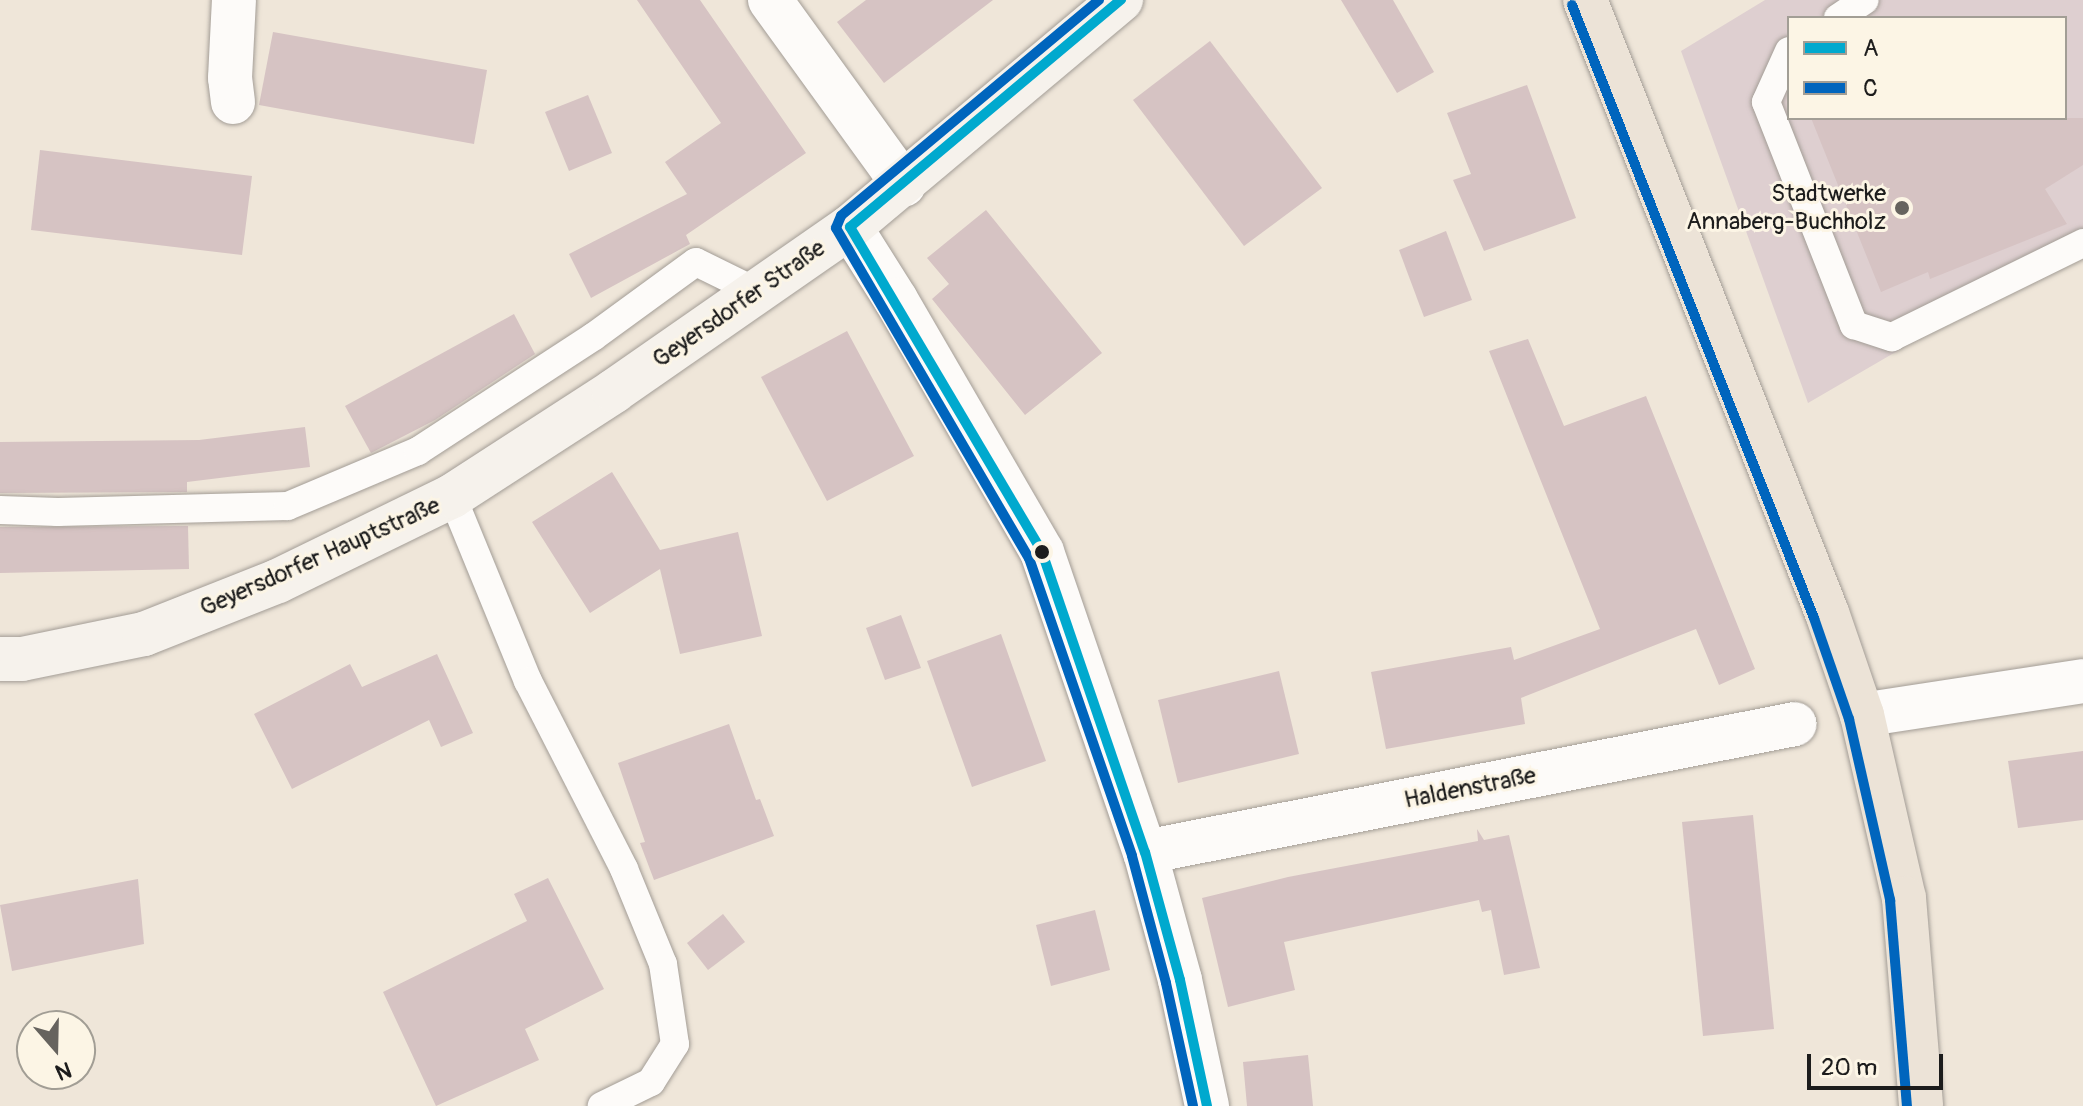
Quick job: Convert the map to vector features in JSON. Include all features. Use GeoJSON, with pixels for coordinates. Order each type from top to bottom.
{"type":"FeatureCollection","features":[{"type":"Feature","properties":{"kind":"main road","name":"Geyersdorfer Straße"},"geometry":{"type":"LineString","coordinates":[[614,391],[850,227],[904,185],[1121,0]]}},
{"type":"Feature","properties":{"kind":"main road"},"geometry":{"type":"LineString","coordinates":[[1585,0],[1827,613],[1862,715],[1904,898],[1921,1106]]}},
{"type":"Feature","properties":{"kind":"main road","name":"Geyersdorfer Hauptstraße"},"geometry":{"type":"LineString","coordinates":[[0,659],[22,659],[144,634],[278,581],[452,496],[614,391]]}},
{"type":"Feature","properties":{"kind":"street"},"geometry":{"type":"LineString","coordinates":[[233,102],[230,78],[234,0]]}},
{"type":"Feature","properties":{"kind":"street"},"geometry":{"type":"LineString","coordinates":[[770,0],[904,185]]}},
{"type":"Feature","properties":{"kind":"street"},"geometry":{"type":"LineString","coordinates":[[850,227],[896,300],[1042,552],[1145,852],[1180,980],[1207,1106]]}},
{"type":"Feature","properties":{"kind":"street"},"geometry":{"type":"LineString","coordinates":[[1862,715],[2083,681]]}},
{"type":"Feature","properties":{"kind":"street","name":"Haldenstraße"},"geometry":{"type":"LineString","coordinates":[[1145,852],[1795,724]]}},
{"type":"Feature","properties":{"kind":"lane"},"geometry":{"type":"LineString","coordinates":[[1841,16],[1865,0]]}},
{"type":"Feature","properties":{"kind":"lane"},"geometry":{"type":"LineString","coordinates":[[1787,55],[1766,102],[1854,325],[1892,337],[2083,243]]}},
{"type":"Feature","properties":{"kind":"lane"},"geometry":{"type":"LineString","coordinates":[[0,510],[58,512],[288,506],[418,451],[593,337],[696,262],[757,292]]}},
{"type":"Feature","properties":{"kind":"lane"},"geometry":{"type":"LineString","coordinates":[[452,496],[528,681],[624,869],[663,964],[675,1044],[651,1082],[602,1106]]}},
{"type":"Feature","properties":{"kind":"shaded area"},"geometry":{"type":"Polygon","coordinates":[[[1765,0],[2083,0],[2083,243],[1808,403],[1681,51],[1765,0]]]}},
{"type":"Feature","properties":{"kind":"building"},"geometry":{"type":"Polygon","coordinates":[[[637,0],[700,0],[806,153],[686,235],[690,244],[591,298],[569,254],[687,194],[665,162],[721,123],[637,0]]]}},
{"type":"Feature","properties":{"kind":"building"},"geometry":{"type":"Polygon","coordinates":[[[866,0],[993,0],[884,83],[837,22],[866,0]]]}},
{"type":"Feature","properties":{"kind":"building"},"geometry":{"type":"Polygon","coordinates":[[[1341,0],[1393,0],[1434,72],[1397,93],[1341,0]]]}},
{"type":"Feature","properties":{"kind":"building"},"geometry":{"type":"Polygon","coordinates":[[[273,32],[487,70],[474,144],[259,105],[273,32]]]}},
{"type":"Feature","properties":{"kind":"building"},"geometry":{"type":"Polygon","coordinates":[[[1210,41],[1322,188],[1244,246],[1133,100],[1210,41]]]}},
{"type":"Feature","properties":{"kind":"building"},"geometry":{"type":"Polygon","coordinates":[[[1527,85],[1576,218],[1484,251],[1453,180],[1471,174],[1447,113],[1527,85]]]}},
{"type":"Feature","properties":{"kind":"building"},"geometry":{"type":"Polygon","coordinates":[[[588,95],[612,153],[569,171],[545,112],[588,95]]]}},
{"type":"Feature","properties":{"kind":"building"},"geometry":{"type":"Polygon","coordinates":[[[2083,118],[2083,165],[2045,189],[2067,224],[1930,279],[1928,272],[1881,292],[1812,120],[2083,118]]]}},
{"type":"Feature","properties":{"kind":"building"},"geometry":{"type":"Polygon","coordinates":[[[40,150],[252,176],[242,255],[31,230],[40,150]]]}},
{"type":"Feature","properties":{"kind":"building"},"geometry":{"type":"Polygon","coordinates":[[[986,210],[1102,353],[1025,415],[932,299],[949,284],[927,258],[986,210]]]}},
{"type":"Feature","properties":{"kind":"building"},"geometry":{"type":"Polygon","coordinates":[[[1446,231],[1472,300],[1424,317],[1399,250],[1446,231]]]}},
{"type":"Feature","properties":{"kind":"building"},"geometry":{"type":"Polygon","coordinates":[[[514,314],[535,354],[435,420],[371,453],[345,406],[514,314]]]}},
{"type":"Feature","properties":{"kind":"building"},"geometry":{"type":"Polygon","coordinates":[[[847,331],[914,456],[827,501],[761,377],[847,331]]]}},
{"type":"Feature","properties":{"kind":"building"},"geometry":{"type":"Polygon","coordinates":[[[1528,339],[1564,426],[1646,396],[1755,669],[1719,685],[1696,629],[1521,698],[1525,724],[1386,749],[1371,672],[1511,647],[1514,660],[1600,629],[1489,351],[1528,339]]]}},
{"type":"Feature","properties":{"kind":"building"},"geometry":{"type":"Polygon","coordinates":[[[305,427],[310,467],[187,482],[187,492],[0,493],[0,442],[199,440],[305,427]]]}},
{"type":"Feature","properties":{"kind":"building"},"geometry":{"type":"Polygon","coordinates":[[[612,472],[660,550],[738,532],[762,636],[680,654],[660,569],[590,613],[532,522],[612,472]]]}},
{"type":"Feature","properties":{"kind":"building"},"geometry":{"type":"Polygon","coordinates":[[[188,526],[189,569],[0,573],[0,527],[188,526]]]}},
{"type":"Feature","properties":{"kind":"building"},"geometry":{"type":"Polygon","coordinates":[[[901,615],[921,668],[885,680],[866,628],[901,615]]]}},
{"type":"Feature","properties":{"kind":"building"},"geometry":{"type":"Polygon","coordinates":[[[1001,634],[1046,761],[972,787],[927,661],[1001,634]]]}},
{"type":"Feature","properties":{"kind":"building"},"geometry":{"type":"Polygon","coordinates":[[[437,654],[473,733],[441,747],[429,720],[292,789],[254,714],[350,664],[362,687],[437,654]]]}},
{"type":"Feature","properties":{"kind":"building"},"geometry":{"type":"Polygon","coordinates":[[[1279,671],[1299,754],[1178,783],[1158,700],[1279,671]]]}},
{"type":"Feature","properties":{"kind":"building"},"geometry":{"type":"Polygon","coordinates":[[[729,724],[756,800],[760,799],[774,836],[654,880],[640,843],[645,842],[618,763],[729,724]]]}},
{"type":"Feature","properties":{"kind":"building"},"geometry":{"type":"Polygon","coordinates":[[[2083,751],[2083,820],[2018,828],[2008,761],[2083,751]]]}},
{"type":"Feature","properties":{"kind":"building"},"geometry":{"type":"Polygon","coordinates":[[[1753,815],[1774,1029],[1703,1036],[1682,822],[1753,815]]]}},
{"type":"Feature","properties":{"kind":"building"},"geometry":{"type":"Polygon","coordinates":[[[1477,829],[1484,840],[1509,835],[1540,968],[1504,975],[1491,910],[1482,912],[1479,900],[1284,942],[1295,990],[1228,1007],[1202,898],[1288,877],[1478,841],[1477,829]]]}},
{"type":"Feature","properties":{"kind":"building"},"geometry":{"type":"Polygon","coordinates":[[[548,878],[604,989],[525,1029],[539,1060],[436,1106],[383,992],[527,921],[514,894],[548,878]]]}},
{"type":"Feature","properties":{"kind":"building"},"geometry":{"type":"Polygon","coordinates":[[[138,879],[144,944],[12,971],[0,905],[138,879]]]}},
{"type":"Feature","properties":{"kind":"building"},"geometry":{"type":"Polygon","coordinates":[[[1095,910],[1110,970],[1051,986],[1036,925],[1095,910]]]}},
{"type":"Feature","properties":{"kind":"building"},"geometry":{"type":"Polygon","coordinates":[[[723,914],[745,942],[708,970],[687,943],[723,914]]]}},
{"type":"Feature","properties":{"kind":"building"},"geometry":{"type":"Polygon","coordinates":[[[1308,1055],[1313,1106],[1247,1106],[1243,1062],[1308,1055]]]}},
{"type":"Feature","properties":{"kind":"transit line","name":"C"},"geometry":{"type":"LineString","coordinates":[[1099,0],[841,216],[836,228],[1029,558],[1132,856],[1166,983],[1193,1106]]}},
{"type":"Feature","properties":{"kind":"transit line","name":"A"},"geometry":{"type":"LineString","coordinates":[[850,227],[1121,0]]}},
{"type":"Feature","properties":{"kind":"transit line","name":"C"},"geometry":{"type":"LineString","coordinates":[[1572,5],[1814,618],[1849,719],[1890,900],[1907,1106]]}},
{"type":"Feature","properties":{"kind":"transit line","name":"A"},"geometry":{"type":"LineString","coordinates":[[850,227],[1042,552],[1145,852],[1180,980],[1207,1106]]}},
{"type":"Feature","properties":{"kind":"place","name":"Stadtwerke Annaberg-Buchholz"},"geometry":{"type":"Point","coordinates":[1902,208]}}]}
